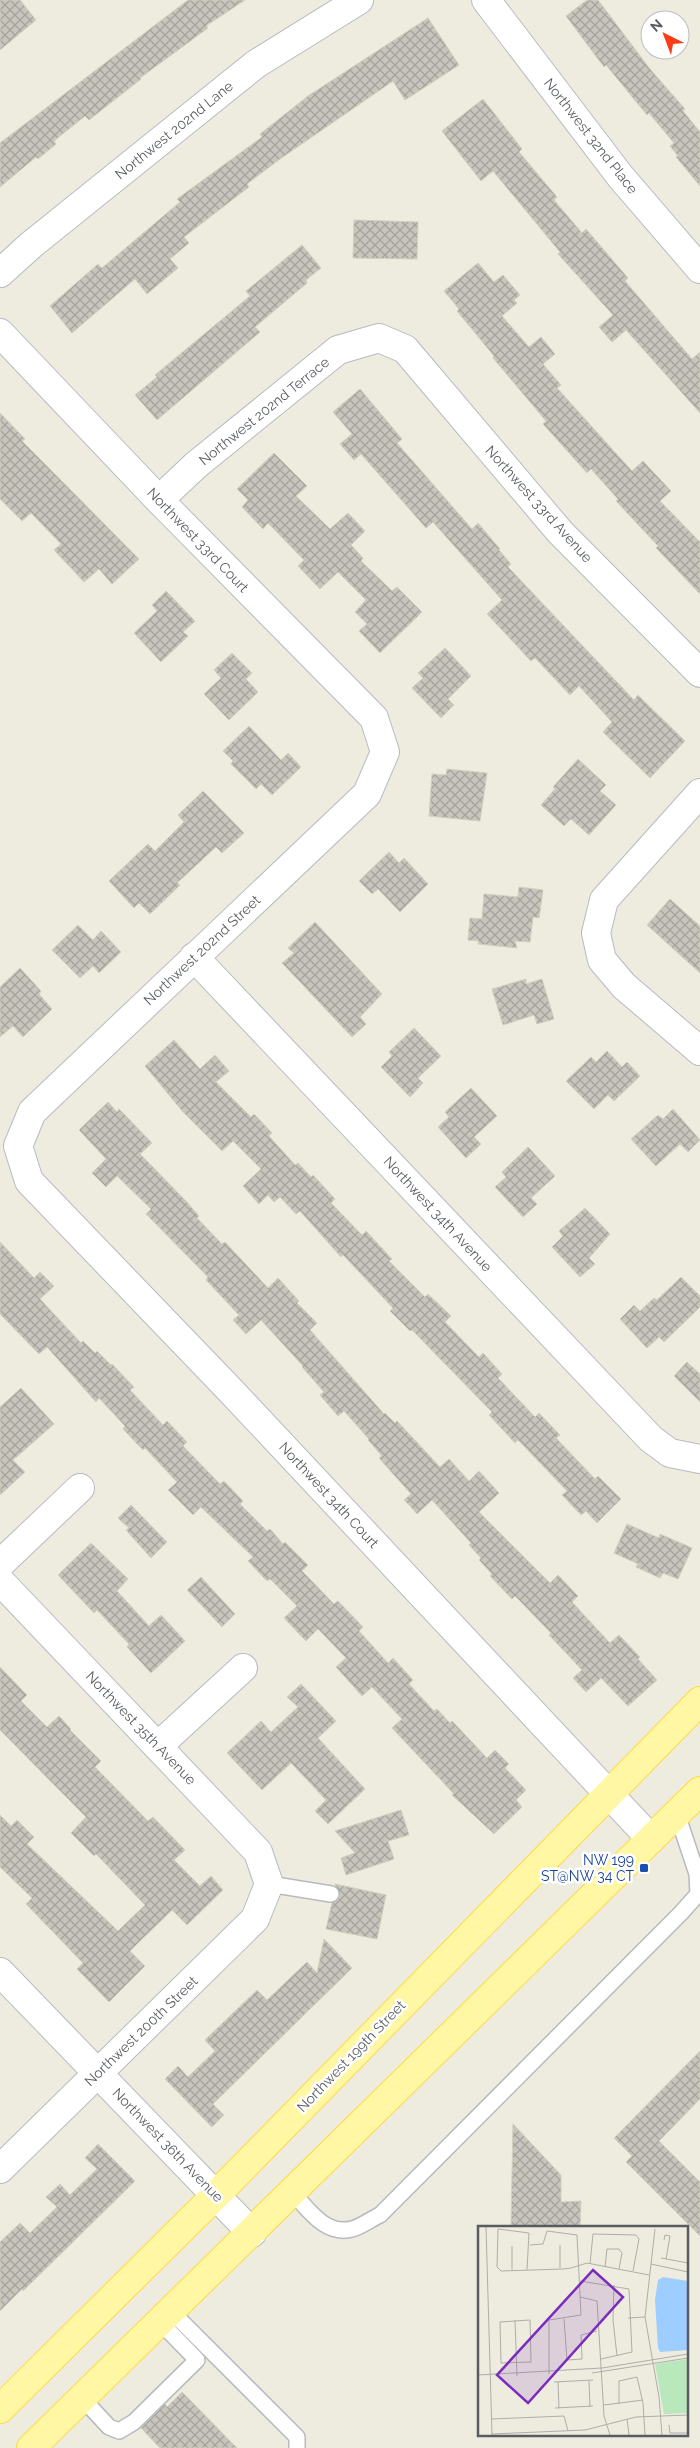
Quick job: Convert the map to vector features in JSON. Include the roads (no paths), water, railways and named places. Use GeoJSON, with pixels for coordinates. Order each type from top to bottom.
{"type":"FeatureCollection","features":[{"type":"Feature","properties":{"kind":"main road","name":"Northwest 199th Street"},"geometry":{"type":"LineString","coordinates":[[0,2409],[216,2195],[700,1701]]}},
{"type":"Feature","properties":{"kind":"main road"},"geometry":{"type":"LineString","coordinates":[[41,2445],[82,2398],[700,1791]]}},
{"type":"Feature","properties":{"kind":"street","name":"Northwest 202nd Lane"},"geometry":{"type":"LineString","coordinates":[[0,273],[31,245],[256,64],[359,0]]}},
{"type":"Feature","properties":{"kind":"street","name":"Northwest 32nd Place"},"geometry":{"type":"LineString","coordinates":[[486,0],[620,176],[700,269]]}},
{"type":"Feature","properties":{"kind":"street","name":"Northwest 33rd Court"},"geometry":{"type":"LineString","coordinates":[[0,333],[159,500],[374,718],[386,752]]}},
{"type":"Feature","properties":{"kind":"street","name":"Northwest 202nd Terrace"},"geometry":{"type":"LineString","coordinates":[[159,500],[196,465],[338,350],[379,338]]}},
{"type":"Feature","properties":{"kind":"street","name":"Northwest 33rd Avenue"},"geometry":{"type":"LineString","coordinates":[[379,338],[404,350],[560,532],[700,673]]}},
{"type":"Feature","properties":{"kind":"street","name":"Northwest 202nd Street"},"geometry":{"type":"LineString","coordinates":[[18,1146],[32,1112],[367,794],[386,752]]}},
{"type":"Feature","properties":{"kind":"street"},"geometry":{"type":"LineString","coordinates":[[700,793],[604,900],[596,932],[602,960],[624,986],[700,1051]]}},
{"type":"Feature","properties":{"kind":"street","name":"Northwest 34th Avenue"},"geometry":{"type":"LineString","coordinates":[[194,957],[651,1439],[670,1453],[696,1459]]}},
{"type":"Feature","properties":{"kind":"street","name":"Northwest 34th Court"},"geometry":{"type":"LineString","coordinates":[[18,1146],[29,1181],[238,1398],[651,1839]]}},
{"type":"Feature","properties":{"kind":"street"},"geometry":{"type":"LineString","coordinates":[[0,1564],[80,1488]]}},
{"type":"Feature","properties":{"kind":"street","name":"Northwest 35th Avenue"},"geometry":{"type":"LineString","coordinates":[[0,1581],[258,1852],[269,1884]]}},
{"type":"Feature","properties":{"kind":"street"},"geometry":{"type":"LineString","coordinates":[[158,1746],[243,1668]]}},
{"type":"Feature","properties":{"kind":"street","name":"Northwest 200th Street"},"geometry":{"type":"LineString","coordinates":[[0,2169],[255,1919],[269,1884]]}},
{"type":"Feature","properties":{"kind":"street","name":"Northwest 36th Avenue"},"geometry":{"type":"LineString","coordinates":[[0,1972],[252,2233]]}},
{"type":"Feature","properties":{"kind":"lane"},"geometry":{"type":"LineString","coordinates":[[292,2192],[322,2224],[336,2229],[352,2229],[380,2215],[699,1894],[697,1874],[677,1814]]}},
{"type":"Feature","properties":{"kind":"lane"},"geometry":{"type":"LineString","coordinates":[[269,1884],[330,1894]]}},
{"type":"Feature","properties":{"kind":"lane"},"geometry":{"type":"LineString","coordinates":[[82,2398],[109,2427],[119,2431],[134,2422],[197,2360],[165,2317]]}},
{"type":"Feature","properties":{"kind":"lane"},"geometry":{"type":"LineString","coordinates":[[165,2317],[297,2437],[297,2448]]}},
{"type":"Feature","properties":{"kind":"place","name":"NW 199 ST@NW 34 CT"},"geometry":{"type":"Point","coordinates":[644,1868]}}]}
